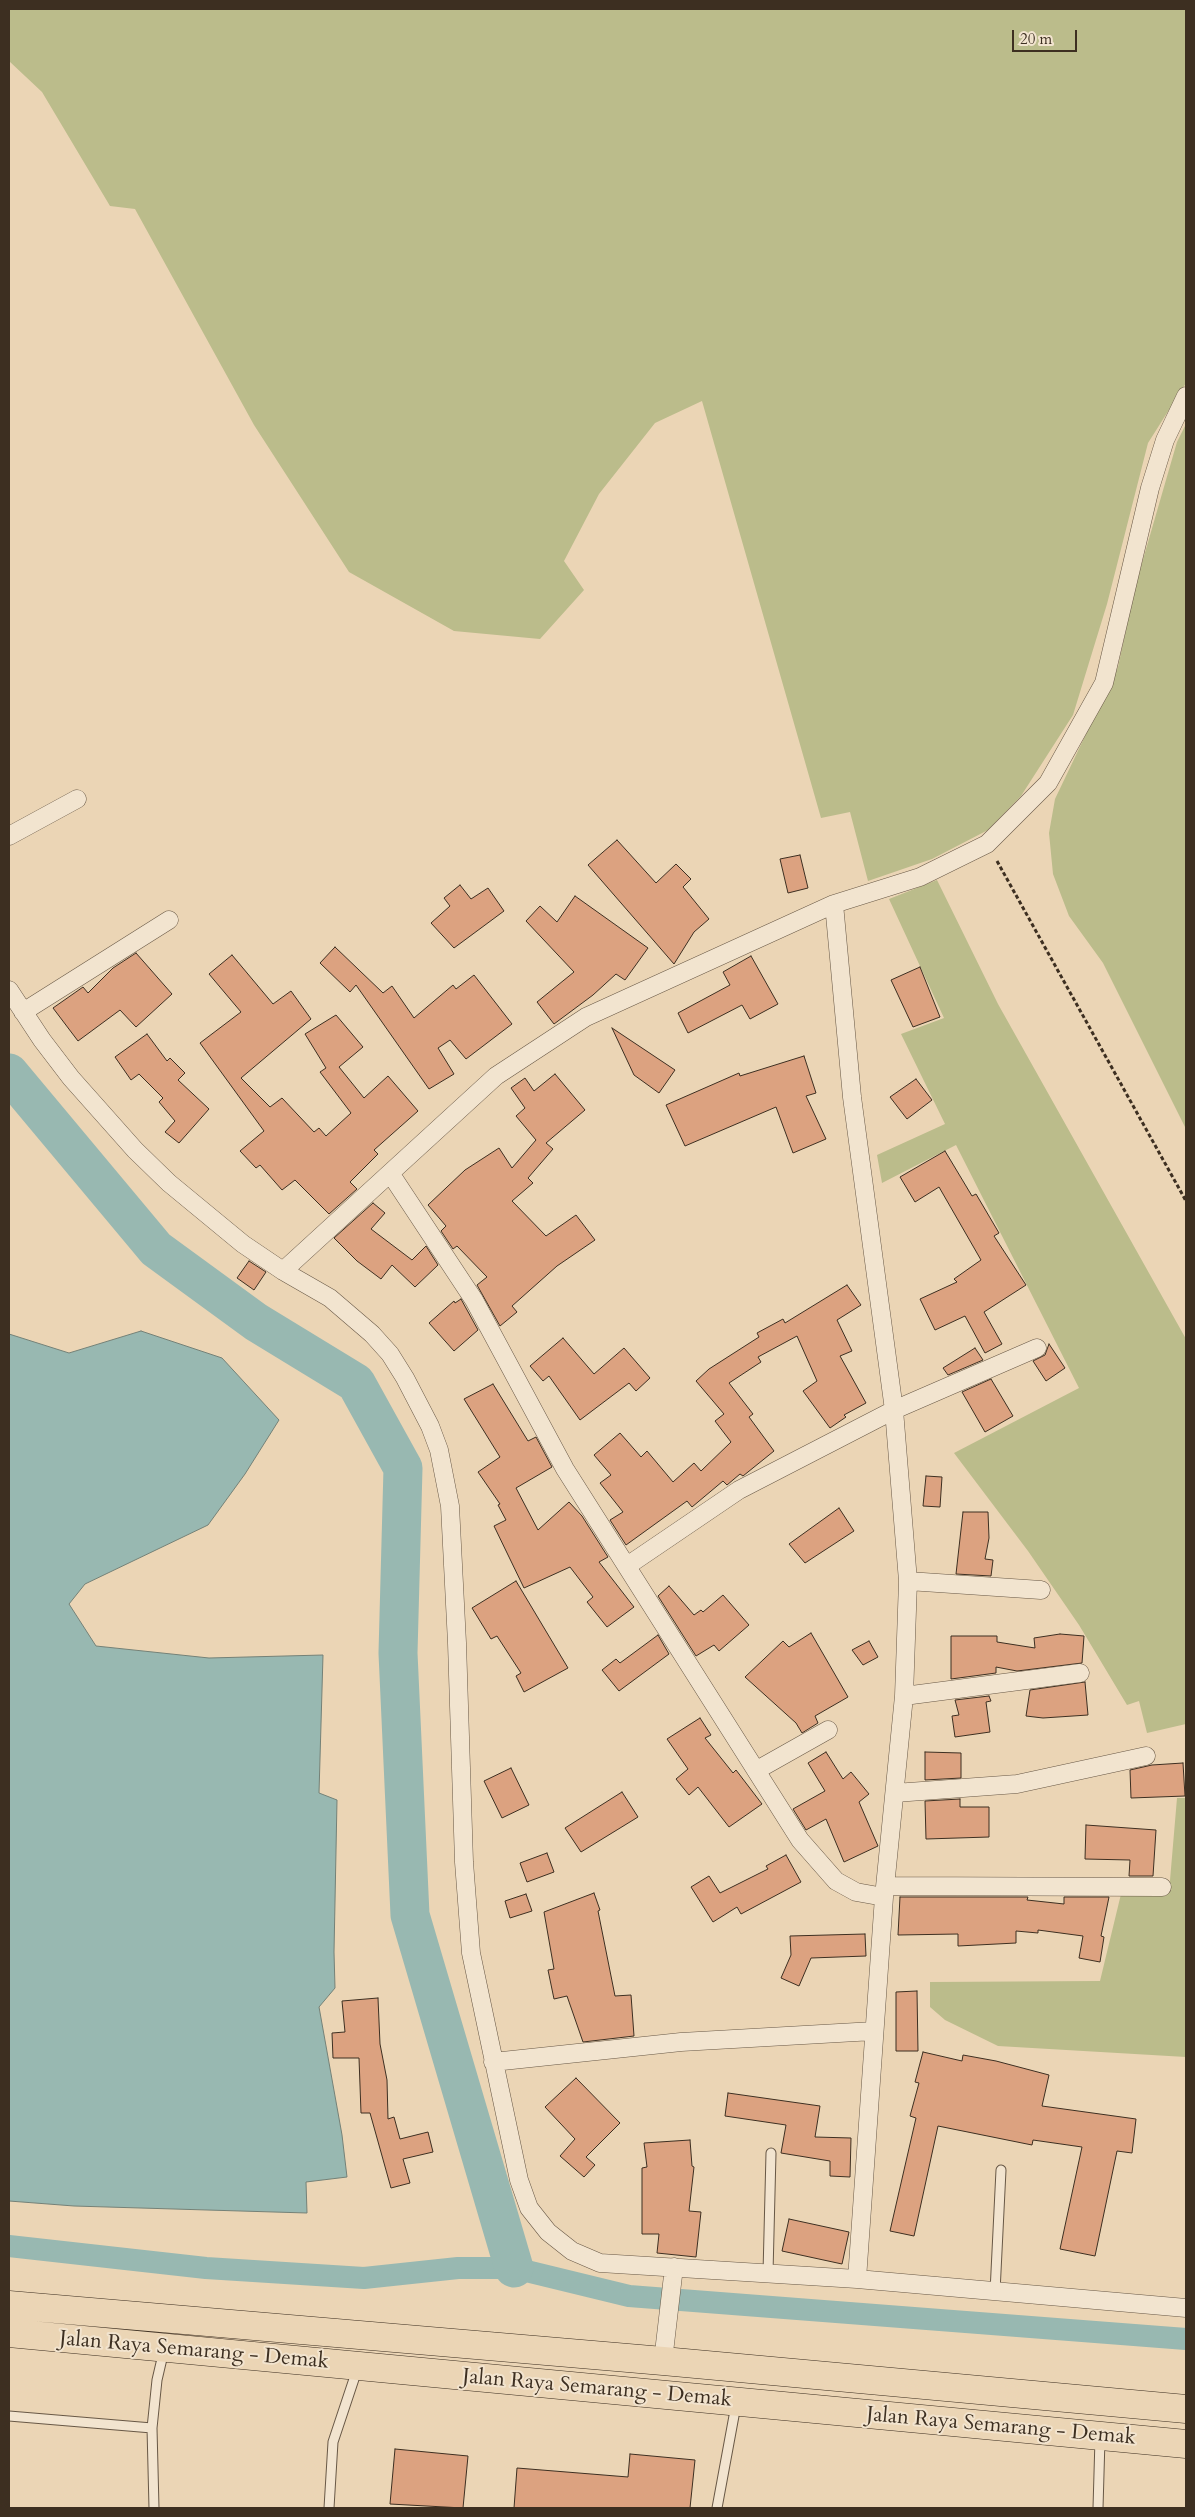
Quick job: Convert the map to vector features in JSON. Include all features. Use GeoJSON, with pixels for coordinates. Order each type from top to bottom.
{"type":"FeatureCollection","features":[{"type":"Feature","properties":{"kind":"highway","name":"Jalan Raya Semarang - Demak"},"geometry":{"type":"LineString","coordinates":[[9,2305],[663,2360],[1186,2409]]}},
{"type":"Feature","properties":{"kind":"highway","name":"Jalan Raya Semarang - Demak"},"geometry":{"type":"LineString","coordinates":[[9,2333],[1186,2444]]}},
{"type":"Feature","properties":{"kind":"street"},"geometry":{"type":"LineString","coordinates":[[283,1271],[496,1076],[586,1017],[834,904],[920,877],[987,844],[1048,783],[1104,683],[1150,488],[1165,440],[1186,396]]}},
{"type":"Feature","properties":{"kind":"street"},"geometry":{"type":"LineString","coordinates":[[9,836],[77,798]]}},
{"type":"Feature","properties":{"kind":"street"},"geometry":{"type":"LineString","coordinates":[[834,904],[852,1097],[894,1410],[908,1581],[904,1696],[885,1891],[857,2279]]}},
{"type":"Feature","properties":{"kind":"street"},"geometry":{"type":"LineString","coordinates":[[23,1012],[169,920]]}},
{"type":"Feature","properties":{"kind":"street"},"geometry":{"type":"LineString","coordinates":[[9,990],[70,1078],[135,1150],[206,1214],[283,1271],[330,1298],[352,1315],[384,1347],[417,1399],[439,1450],[450,1506],[457,1643],[464,1862],[471,1953],[519,2180],[523,2194],[538,2221],[559,2243],[600,2263],[673,2276],[768,2273],[1186,2308]]}},
{"type":"Feature","properties":{"kind":"street"},"geometry":{"type":"LineString","coordinates":[[390,1173],[474,1300],[565,1469],[800,1840],[836,1881],[856,1892],[1162,1887]]}},
{"type":"Feature","properties":{"kind":"street"},"geometry":{"type":"LineString","coordinates":[[627,1566],[739,1490],[894,1410],[1037,1348]]}},
{"type":"Feature","properties":{"kind":"street"},"geometry":{"type":"LineString","coordinates":[[908,1581],[1041,1590]]}},
{"type":"Feature","properties":{"kind":"street"},"geometry":{"type":"LineString","coordinates":[[904,1696],[1080,1673]]}},
{"type":"Feature","properties":{"kind":"street"},"geometry":{"type":"LineString","coordinates":[[756,1770],[828,1730]]}},
{"type":"Feature","properties":{"kind":"street"},"geometry":{"type":"LineString","coordinates":[[896,1793],[1017,1784],[1146,1756]]}},
{"type":"Feature","properties":{"kind":"street"},"geometry":{"type":"LineString","coordinates":[[493,2062],[680,2042],[874,2031]]}},
{"type":"Feature","properties":{"kind":"street"},"geometry":{"type":"LineString","coordinates":[[663,2360],[673,2276]]}},
{"type":"Feature","properties":{"kind":"lane"},"geometry":{"type":"LineString","coordinates":[[768,2273],[771,2153]]}},
{"type":"Feature","properties":{"kind":"lane"},"geometry":{"type":"LineString","coordinates":[[994,2292],[1001,2191],[1000,2170]]}},
{"type":"Feature","properties":{"kind":"lane"},"geometry":{"type":"LineString","coordinates":[[154,2508],[152,2428],[157,2380],[164,2348]]}},
{"type":"Feature","properties":{"kind":"lane"},"geometry":{"type":"LineString","coordinates":[[329,2508],[333,2442],[358,2366]]}},
{"type":"Feature","properties":{"kind":"lane"},"geometry":{"type":"LineString","coordinates":[[717,2508],[736,2402]]}},
{"type":"Feature","properties":{"kind":"lane"},"geometry":{"type":"LineString","coordinates":[[9,2416],[152,2428]]}},
{"type":"Feature","properties":{"kind":"lane"},"geometry":{"type":"LineString","coordinates":[[1098,2508],[1100,2436]]}},
{"type":"Feature","properties":{"kind":"path"},"geometry":{"type":"LineString","coordinates":[[987,844],[1186,1201]]}},
{"type":"Feature","properties":{"kind":"green space"},"geometry":{"type":"Polygon","coordinates":[[[9,9],[1186,9],[1186,383],[1148,443],[1107,604],[1073,715],[1021,796],[988,830],[932,859],[868,881],[850,812],[821,818],[702,401],[655,423],[599,494],[564,561],[584,590],[540,639],[454,631],[349,572],[254,425],[135,209],[110,206],[42,92],[9,61],[9,9]]]}},
{"type":"Feature","properties":{"kind":"green space"},"geometry":{"type":"Polygon","coordinates":[[[1186,424],[1186,1129],[1103,963],[1069,916],[1053,874],[1049,833],[1055,799],[1118,667],[1135,587],[1177,442],[1186,424]]]}},
{"type":"Feature","properties":{"kind":"green space"},"geometry":{"type":"Polygon","coordinates":[[[937,880],[998,1004],[1186,1339],[1186,1724],[1147,1733],[1139,1701],[1127,1705],[1079,1625],[1028,1551],[954,1453],[1079,1388],[956,1145],[882,1183],[877,1155],[945,1124],[901,1034],[944,1018],[889,899],[937,880]]]}},
{"type":"Feature","properties":{"kind":"green space"},"geometry":{"type":"Polygon","coordinates":[[[1177,1798],[1186,1798],[1186,2057],[998,2046],[945,2020],[930,2007],[930,1982],[1100,1981],[1121,1894],[1169,1892],[1177,1798]]]}},
{"type":"Feature","properties":{"kind":"water"},"geometry":{"type":"Polygon","coordinates":[[[141,1331],[222,1358],[279,1420],[245,1474],[208,1525],[85,1584],[69,1604],[96,1646],[209,1658],[323,1655],[319,1793],[337,1800],[335,1988],[319,2007],[342,2135],[347,2177],[306,2182],[307,2213],[74,2206],[9,2201],[9,1334],[69,1353],[141,1331]]]}},
{"type":"Feature","properties":{"kind":"building"},"geometry":{"type":"Polygon","coordinates":[[[617,840],[656,883],[676,864],[691,879],[683,887],[709,919],[694,932],[674,964],[588,865],[617,840]]]}},
{"type":"Feature","properties":{"kind":"building"},"geometry":{"type":"Polygon","coordinates":[[[800,855],[808,888],[788,893],[780,859],[800,855]]]}},
{"type":"Feature","properties":{"kind":"building"},"geometry":{"type":"Polygon","coordinates":[[[460,885],[471,899],[488,888],[504,911],[454,948],[431,923],[450,906],[444,898],[460,885]]]}},
{"type":"Feature","properties":{"kind":"building"},"geometry":{"type":"Polygon","coordinates":[[[575,896],[648,948],[625,980],[616,974],[593,995],[554,1024],[537,1002],[574,972],[526,921],[540,906],[557,922],[575,896]]]}},
{"type":"Feature","properties":{"kind":"building"},"geometry":{"type":"Polygon","coordinates":[[[335,947],[383,993],[392,986],[414,1018],[453,985],[456,989],[474,975],[512,1024],[466,1059],[450,1040],[438,1048],[454,1074],[429,1089],[356,985],[350,992],[320,963],[335,947]]]}},
{"type":"Feature","properties":{"kind":"building"},"geometry":{"type":"Polygon","coordinates":[[[136,953],[172,994],[136,1027],[120,1010],[78,1041],[53,1008],[83,987],[88,993],[113,968],[136,953]]]}},
{"type":"Feature","properties":{"kind":"building"},"geometry":{"type":"Polygon","coordinates":[[[232,955],[273,1004],[291,991],[311,1019],[241,1078],[270,1107],[282,1098],[314,1132],[319,1128],[326,1136],[351,1113],[320,1072],[326,1068],[305,1034],[336,1015],[363,1047],[339,1067],[364,1098],[388,1076],[418,1111],[374,1150],[378,1154],[350,1182],[357,1189],[329,1214],[295,1180],[282,1190],[260,1165],[256,1168],[240,1151],[264,1131],[200,1043],[241,1012],[209,974],[232,955]]]}},
{"type":"Feature","properties":{"kind":"building"},"geometry":{"type":"Polygon","coordinates":[[[751,956],[778,1004],[750,1019],[742,1005],[688,1033],[678,1013],[730,985],[723,972],[751,956]]]}},
{"type":"Feature","properties":{"kind":"building"},"geometry":{"type":"Polygon","coordinates":[[[920,967],[940,1017],[913,1027],[891,980],[920,967]]]}},
{"type":"Feature","properties":{"kind":"building"},"geometry":{"type":"Polygon","coordinates":[[[612,1028],[675,1070],[659,1093],[634,1075],[612,1028]]]}},
{"type":"Feature","properties":{"kind":"building"},"geometry":{"type":"Polygon","coordinates":[[[147,1034],[167,1061],[170,1058],[185,1073],[178,1080],[209,1109],[179,1143],[165,1132],[175,1121],[159,1102],[163,1098],[139,1074],[131,1080],[115,1057],[147,1034]]]}},
{"type":"Feature","properties":{"kind":"building"},"geometry":{"type":"Polygon","coordinates":[[[804,1056],[816,1093],[806,1096],[826,1139],[793,1153],[776,1107],[685,1146],[666,1105],[739,1073],[740,1076],[804,1056]]]}},
{"type":"Feature","properties":{"kind":"building"},"geometry":{"type":"Polygon","coordinates":[[[555,1074],[585,1110],[546,1143],[553,1149],[528,1178],[533,1183],[512,1201],[546,1236],[576,1215],[595,1240],[557,1266],[512,1306],[517,1312],[500,1326],[477,1285],[487,1277],[457,1246],[453,1249],[441,1231],[446,1226],[428,1205],[465,1170],[499,1148],[512,1168],[536,1140],[516,1116],[525,1108],[511,1088],[525,1078],[534,1091],[555,1074]]]}},
{"type":"Feature","properties":{"kind":"building"},"geometry":{"type":"Polygon","coordinates":[[[916,1079],[932,1100],[907,1119],[890,1097],[916,1079]]]}},
{"type":"Feature","properties":{"kind":"building"},"geometry":{"type":"Polygon","coordinates":[[[945,1151],[972,1196],[976,1194],[999,1233],[994,1236],[1026,1285],[984,1312],[1002,1344],[985,1353],[965,1316],[935,1330],[920,1299],[957,1282],[954,1279],[981,1260],[939,1187],[915,1202],[900,1177],[945,1151]]]}},
{"type":"Feature","properties":{"kind":"building"},"geometry":{"type":"Polygon","coordinates":[[[373,1203],[385,1213],[371,1229],[412,1260],[426,1246],[438,1265],[415,1287],[392,1265],[381,1279],[357,1261],[334,1238],[373,1203]]]}},
{"type":"Feature","properties":{"kind":"building"},"geometry":{"type":"Polygon","coordinates":[[[249,1261],[266,1272],[254,1290],[237,1278],[249,1261]]]}},
{"type":"Feature","properties":{"kind":"building"},"geometry":{"type":"Polygon","coordinates":[[[847,1285],[861,1305],[837,1320],[852,1351],[840,1356],[866,1403],[844,1415],[846,1417],[830,1428],[803,1391],[817,1381],[797,1336],[758,1357],[761,1362],[729,1383],[753,1414],[749,1417],[774,1451],[743,1476],[740,1474],[727,1485],[723,1481],[692,1507],[687,1501],[626,1545],[610,1520],[623,1512],[600,1483],[611,1475],[594,1455],[620,1433],[641,1457],[647,1451],[673,1482],[694,1463],[701,1471],[731,1442],[715,1421],[724,1414],[696,1381],[709,1369],[759,1337],[757,1333],[783,1319],[785,1323],[847,1285]]]}},
{"type":"Feature","properties":{"kind":"building"},"geometry":{"type":"Polygon","coordinates":[[[461,1299],[478,1330],[454,1351],[429,1323],[454,1301],[455,1303],[461,1299]]]}},
{"type":"Feature","properties":{"kind":"building"},"geometry":{"type":"Polygon","coordinates":[[[563,1338],[594,1374],[624,1348],[650,1378],[636,1391],[629,1383],[580,1420],[549,1376],[543,1381],[530,1366],[563,1338]]]}},
{"type":"Feature","properties":{"kind":"building"},"geometry":{"type":"Polygon","coordinates":[[[1049,1344],[1065,1368],[1046,1381],[1033,1361],[1045,1355],[1049,1344]]]}},
{"type":"Feature","properties":{"kind":"building"},"geometry":{"type":"Polygon","coordinates":[[[975,1348],[983,1360],[948,1375],[943,1368],[975,1348]]]}},
{"type":"Feature","properties":{"kind":"building"},"geometry":{"type":"Polygon","coordinates":[[[991,1379],[1013,1416],[985,1432],[962,1392],[991,1379]]]}},
{"type":"Feature","properties":{"kind":"building"},"geometry":{"type":"Polygon","coordinates":[[[493,1384],[528,1441],[536,1437],[552,1467],[516,1488],[538,1530],[569,1502],[582,1516],[608,1557],[599,1562],[634,1607],[607,1627],[587,1602],[593,1597],[570,1567],[524,1588],[494,1526],[506,1520],[498,1505],[500,1504],[478,1472],[500,1457],[464,1399],[493,1384]]]}},
{"type":"Feature","properties":{"kind":"building"},"geometry":{"type":"Polygon","coordinates":[[[926,1476],[942,1477],[940,1507],[923,1506],[926,1476]]]}},
{"type":"Feature","properties":{"kind":"building"},"geometry":{"type":"Polygon","coordinates":[[[839,1508],[854,1531],[805,1563],[789,1544],[839,1508]]]}},
{"type":"Feature","properties":{"kind":"building"},"geometry":{"type":"Polygon","coordinates":[[[963,1512],[988,1512],[989,1538],[985,1559],[993,1560],[991,1576],[956,1574],[963,1512]]]}},
{"type":"Feature","properties":{"kind":"building"},"geometry":{"type":"Polygon","coordinates":[[[516,1581],[568,1668],[524,1692],[516,1676],[521,1673],[497,1636],[491,1639],[472,1608],[516,1581]]]}},
{"type":"Feature","properties":{"kind":"building"},"geometry":{"type":"Polygon","coordinates":[[[669,1586],[694,1615],[701,1610],[703,1612],[723,1595],[749,1625],[719,1651],[714,1645],[696,1656],[658,1596],[669,1586]]]}},
{"type":"Feature","properties":{"kind":"building"},"geometry":{"type":"Polygon","coordinates":[[[811,1633],[848,1697],[815,1716],[818,1723],[802,1733],[796,1723],[745,1677],[783,1641],[789,1647],[811,1633]]]}},
{"type":"Feature","properties":{"kind":"building"},"geometry":{"type":"Polygon","coordinates":[[[1060,1634],[1084,1636],[1082,1663],[1017,1671],[996,1667],[996,1673],[951,1679],[951,1636],[997,1636],[997,1642],[1035,1648],[1034,1638],[1060,1634]]]}},
{"type":"Feature","properties":{"kind":"building"},"geometry":{"type":"Polygon","coordinates":[[[658,1635],[669,1654],[619,1691],[602,1670],[616,1659],[620,1663],[658,1635]]]}},
{"type":"Feature","properties":{"kind":"building"},"geometry":{"type":"Polygon","coordinates":[[[869,1641],[878,1657],[863,1665],[852,1650],[869,1641]]]}},
{"type":"Feature","properties":{"kind":"building"},"geometry":{"type":"Polygon","coordinates":[[[1085,1682],[1088,1715],[1043,1718],[1026,1716],[1030,1690],[1085,1682]]]}},
{"type":"Feature","properties":{"kind":"building"},"geometry":{"type":"Polygon","coordinates":[[[989,1696],[991,1701],[986,1702],[990,1732],[955,1737],[952,1716],[959,1715],[955,1700],[989,1696]]]}},
{"type":"Feature","properties":{"kind":"building"},"geometry":{"type":"Polygon","coordinates":[[[700,1718],[711,1735],[705,1738],[733,1773],[736,1770],[762,1804],[729,1827],[698,1787],[689,1795],[676,1779],[688,1769],[667,1739],[700,1718]]]}},
{"type":"Feature","properties":{"kind":"building"},"geometry":{"type":"Polygon","coordinates":[[[826,1752],[843,1779],[851,1772],[869,1794],[859,1802],[878,1846],[844,1862],[826,1819],[806,1830],[793,1809],[825,1791],[808,1763],[826,1752]]]}},
{"type":"Feature","properties":{"kind":"building"},"geometry":{"type":"Polygon","coordinates":[[[925,1752],[961,1753],[961,1778],[925,1780],[925,1752]]]}},
{"type":"Feature","properties":{"kind":"building"},"geometry":{"type":"Polygon","coordinates":[[[1183,1763],[1185,1796],[1131,1798],[1130,1770],[1152,1765],[1183,1763]]]}},
{"type":"Feature","properties":{"kind":"building"},"geometry":{"type":"Polygon","coordinates":[[[511,1768],[529,1805],[502,1818],[484,1781],[511,1768]]]}},
{"type":"Feature","properties":{"kind":"building"},"geometry":{"type":"Polygon","coordinates":[[[622,1792],[638,1817],[581,1852],[565,1828],[622,1792]]]}},
{"type":"Feature","properties":{"kind":"building"},"geometry":{"type":"Polygon","coordinates":[[[960,1799],[960,1807],[989,1807],[989,1837],[926,1839],[925,1801],[960,1799]]]}},
{"type":"Feature","properties":{"kind":"building"},"geometry":{"type":"Polygon","coordinates":[[[1086,1825],[1156,1830],[1153,1876],[1129,1876],[1130,1860],[1085,1859],[1086,1825]]]}},
{"type":"Feature","properties":{"kind":"building"},"geometry":{"type":"Polygon","coordinates":[[[547,1853],[554,1872],[527,1882],[520,1863],[547,1853]]]}},
{"type":"Feature","properties":{"kind":"building"},"geometry":{"type":"Polygon","coordinates":[[[786,1855],[801,1882],[741,1914],[737,1907],[713,1922],[691,1887],[709,1876],[720,1893],[768,1869],[766,1866],[786,1855]]]}},
{"type":"Feature","properties":{"kind":"building"},"geometry":{"type":"Polygon","coordinates":[[[594,1893],[600,1910],[598,1911],[615,1996],[631,1995],[634,2036],[583,2042],[567,1996],[554,1999],[548,1970],[554,1969],[544,1912],[594,1893]]]}},
{"type":"Feature","properties":{"kind":"building"},"geometry":{"type":"Polygon","coordinates":[[[526,1894],[532,1911],[510,1918],[505,1901],[526,1894]]]}},
{"type":"Feature","properties":{"kind":"building"},"geometry":{"type":"Polygon","coordinates":[[[900,1897],[1028,1897],[1027,1900],[1064,1904],[1064,1897],[1109,1897],[1101,1936],[1104,1937],[1100,1962],[1079,1958],[1083,1936],[1038,1930],[1038,1933],[1016,1931],[1016,1943],[958,1946],[958,1934],[898,1935],[900,1897]]]}},
{"type":"Feature","properties":{"kind":"building"},"geometry":{"type":"Polygon","coordinates":[[[865,1934],[866,1956],[811,1958],[799,1986],[781,1978],[791,1955],[790,1936],[865,1934]]]}},
{"type":"Feature","properties":{"kind":"building"},"geometry":{"type":"Polygon","coordinates":[[[917,1991],[918,2051],[896,2051],[896,1992],[917,1991]]]}},
{"type":"Feature","properties":{"kind":"building"},"geometry":{"type":"Polygon","coordinates":[[[378,1998],[380,2044],[387,2080],[388,2119],[394,2117],[400,2139],[428,2132],[433,2152],[403,2159],[410,2183],[391,2188],[370,2113],[361,2113],[359,2058],[333,2058],[332,2033],[345,2032],[342,2001],[378,1998]]]}},
{"type":"Feature","properties":{"kind":"building"},"geometry":{"type":"Polygon","coordinates":[[[923,2052],[962,2061],[963,2055],[996,2061],[1049,2075],[1042,2106],[1136,2119],[1132,2153],[1117,2151],[1095,2256],[1060,2249],[1082,2147],[1033,2140],[1032,2145],[938,2126],[914,2236],[890,2231],[916,2118],[910,2116],[919,2083],[915,2082],[923,2052]]]}},
{"type":"Feature","properties":{"kind":"building"},"geometry":{"type":"Polygon","coordinates":[[[576,2078],[620,2123],[586,2157],[595,2165],[584,2177],[560,2156],[575,2139],[545,2107],[576,2078]]]}},
{"type":"Feature","properties":{"kind":"building"},"geometry":{"type":"Polygon","coordinates":[[[728,2093],[820,2106],[815,2137],[851,2138],[850,2177],[830,2176],[830,2161],[781,2153],[786,2125],[725,2116],[728,2093]]]}},
{"type":"Feature","properties":{"kind":"building"},"geometry":{"type":"Polygon","coordinates":[[[690,2140],[692,2166],[694,2167],[689,2211],[701,2212],[696,2257],[657,2253],[659,2234],[642,2234],[642,2168],[647,2167],[644,2143],[690,2140]]]}},
{"type":"Feature","properties":{"kind":"building"},"geometry":{"type":"Polygon","coordinates":[[[789,2219],[849,2232],[842,2264],[782,2251],[789,2219]]]}},
{"type":"Feature","properties":{"kind":"building"},"geometry":{"type":"Polygon","coordinates":[[[395,2449],[468,2456],[463,2508],[390,2504],[395,2449]]]}},
{"type":"Feature","properties":{"kind":"building"},"geometry":{"type":"Polygon","coordinates":[[[630,2454],[695,2460],[690,2508],[514,2508],[517,2468],[628,2477],[630,2454]]]}},
{"type":"Feature","properties":{"kind":"waterway"},"geometry":{"type":"LineString","coordinates":[[9,1073],[156,1249],[256,1322],[356,1383],[403,1468],[398,1653],[410,1915],[514,2268]]}},
{"type":"Feature","properties":{"kind":"waterway"},"geometry":{"type":"LineString","coordinates":[[9,2246],[206,2268],[364,2278],[458,2268],[514,2268],[629,2296],[1186,2339]]}}]}
